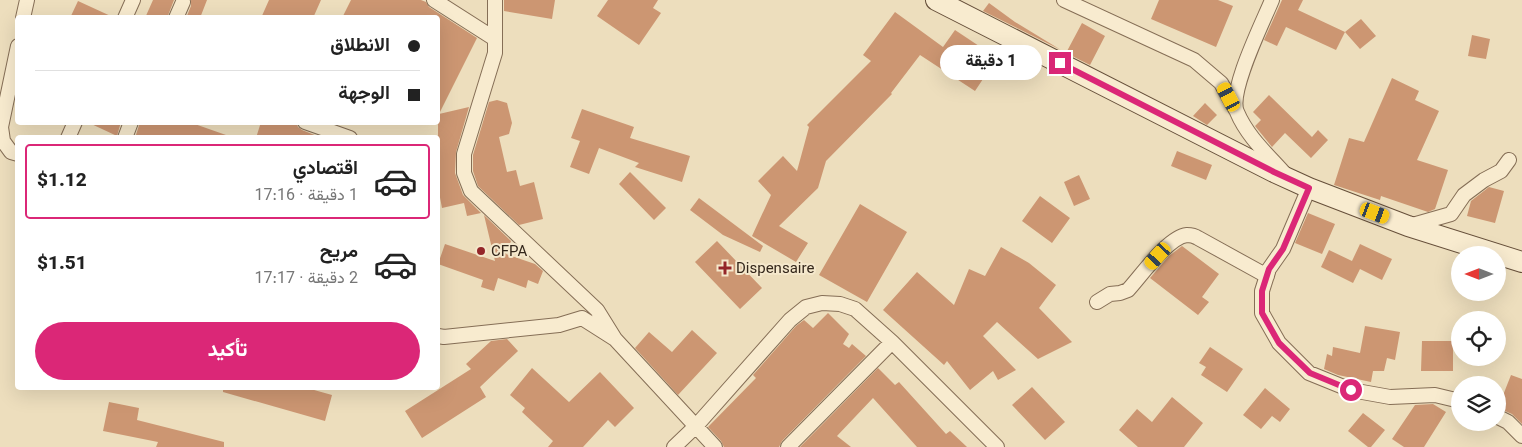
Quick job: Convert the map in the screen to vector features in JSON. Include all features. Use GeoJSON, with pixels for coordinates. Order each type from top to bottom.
{"type":"FeatureCollection","features":[{"type":"Feature","properties":{"kind":"main road"},"geometry":{"type":"LineString","coordinates":[[936,0],[1309,188],[1408,226],[1522,262]]}},
{"type":"Feature","properties":{"kind":"street"},"geometry":{"type":"LineString","coordinates":[[24,15],[27,0]]}},
{"type":"Feature","properties":{"kind":"street"},"geometry":{"type":"LineString","coordinates":[[126,15],[133,0]]}},
{"type":"Feature","properties":{"kind":"street"},"geometry":{"type":"LineString","coordinates":[[434,0],[495,39]]}},
{"type":"Feature","properties":{"kind":"street"},"geometry":{"type":"LineString","coordinates":[[495,0],[495,52],[464,154],[464,173],[471,191],[597,310],[615,339],[715,447]]}},
{"type":"Feature","properties":{"kind":"street"},"geometry":{"type":"LineString","coordinates":[[1064,0],[1194,60],[1221,83],[1251,136],[1289,179]]}},
{"type":"Feature","properties":{"kind":"street"},"geometry":{"type":"LineString","coordinates":[[1236,110],[1238,83],[1272,0]]}},
{"type":"Feature","properties":{"kind":"street"},"geometry":{"type":"LineString","coordinates":[[177,15],[183,2]]}},
{"type":"Feature","properties":{"kind":"street"},"geometry":{"type":"LineString","coordinates":[[15,60],[1,126],[3,141],[11,152],[15,153]]}},
{"type":"Feature","properties":{"kind":"street"},"geometry":{"type":"LineString","coordinates":[[314,125],[342,135]]}},
{"type":"Feature","properties":{"kind":"street"},"geometry":{"type":"LineString","coordinates":[[1408,226],[1451,214],[1464,195],[1484,180],[1501,171],[1509,160]]}},
{"type":"Feature","properties":{"kind":"street"},"geometry":{"type":"LineString","coordinates":[[1309,188],[1283,249],[1269,269],[1262,291],[1262,313],[1279,343],[1310,373],[1351,390],[1390,397],[1435,395],[1451,399]]}},
{"type":"Feature","properties":{"kind":"street"},"geometry":{"type":"LineString","coordinates":[[1097,302],[1110,294],[1128,290],[1168,245],[1188,234],[1267,276]]}},
{"type":"Feature","properties":{"kind":"street"},"geometry":{"type":"LineString","coordinates":[[674,447],[696,426],[790,320],[806,308],[822,303],[840,304],[855,309],[892,342],[997,447]]}},
{"type":"Feature","properties":{"kind":"street"},"geometry":{"type":"LineString","coordinates":[[440,336],[559,326],[582,318],[615,339]]}},
{"type":"Feature","properties":{"kind":"street"},"geometry":{"type":"LineString","coordinates":[[788,447],[892,342]]}},
{"type":"Feature","properties":{"kind":"street"},"geometry":{"type":"LineString","coordinates":[[1506,421],[1522,436]]}},
{"type":"Feature","properties":{"kind":"building"},"geometry":{"type":"Polygon","coordinates":[[[153,0],[174,0],[168,15],[146,15],[153,0]]]}},
{"type":"Feature","properties":{"kind":"building"},"geometry":{"type":"Polygon","coordinates":[[[191,0],[207,0],[201,15],[187,15],[191,0]]]}},
{"type":"Feature","properties":{"kind":"building"},"geometry":{"type":"Polygon","coordinates":[[[269,0],[321,0],[314,15],[262,15],[269,0]]]}},
{"type":"Feature","properties":{"kind":"building"},"geometry":{"type":"Polygon","coordinates":[[[351,0],[421,0],[477,38],[440,112],[440,15],[344,15],[351,0]]]}},
{"type":"Feature","properties":{"kind":"building"},"geometry":{"type":"Polygon","coordinates":[[[504,0],[555,0],[552,19],[504,11],[504,0]]]}},
{"type":"Feature","properties":{"kind":"building"},"geometry":{"type":"Polygon","coordinates":[[[608,0],[658,0],[653,8],[661,13],[639,45],[597,16],[608,0]]]}},
{"type":"Feature","properties":{"kind":"building"},"geometry":{"type":"Polygon","coordinates":[[[1159,0],[1218,0],[1233,6],[1216,47],[1151,19],[1159,0]]]}},
{"type":"Feature","properties":{"kind":"building"},"geometry":{"type":"Polygon","coordinates":[[[1282,0],[1303,0],[1298,10],[1345,32],[1336,50],[1286,27],[1277,46],[1264,40],[1282,0]]]}},
{"type":"Feature","properties":{"kind":"building"},"geometry":{"type":"Polygon","coordinates":[[[78,1],[108,15],[71,15],[78,1]]]}},
{"type":"Feature","properties":{"kind":"building"},"geometry":{"type":"Polygon","coordinates":[[[989,3],[1015,22],[1061,50],[983,11],[989,3]]]}},
{"type":"Feature","properties":{"kind":"building"},"geometry":{"type":"Polygon","coordinates":[[[895,12],[943,47],[955,30],[997,58],[975,91],[920,55],[892,94],[826,161],[818,188],[779,226],[808,243],[796,262],[752,236],[771,195],[758,181],[783,156],[797,171],[809,127],[807,125],[871,61],[863,55],[895,12]]]}},
{"type":"Feature","properties":{"kind":"building"},"geometry":{"type":"Polygon","coordinates":[[[1361,19],[1376,36],[1360,49],[1345,32],[1361,19]]]}},
{"type":"Feature","properties":{"kind":"building"},"geometry":{"type":"Polygon","coordinates":[[[1082,23],[1105,36],[1090,65],[1066,53],[1082,23]]]}},
{"type":"Feature","properties":{"kind":"building"},"geometry":{"type":"Polygon","coordinates":[[[1472,35],[1490,39],[1486,59],[1468,56],[1472,35]]]}},
{"type":"Feature","properties":{"kind":"building"},"geometry":{"type":"Polygon","coordinates":[[[1392,78],[1419,91],[1415,100],[1439,111],[1417,160],[1448,170],[1435,209],[1428,212],[1381,196],[1380,200],[1334,185],[1349,138],[1364,142],[1392,78]]]}},
{"type":"Feature","properties":{"kind":"building"},"geometry":{"type":"Polygon","coordinates":[[[1269,95],[1312,137],[1318,130],[1328,140],[1311,158],[1285,133],[1272,147],[1255,126],[1261,120],[1253,112],[1269,95]]]}},
{"type":"Feature","properties":{"kind":"building"},"geometry":{"type":"Polygon","coordinates":[[[497,100],[507,103],[512,123],[509,134],[499,137],[507,172],[516,170],[520,186],[534,182],[543,219],[519,225],[478,186],[473,171],[473,155],[489,102],[497,100]]]}},
{"type":"Feature","properties":{"kind":"building"},"geometry":{"type":"Polygon","coordinates":[[[1205,103],[1217,115],[1207,125],[1193,116],[1205,103]]]}},
{"type":"Feature","properties":{"kind":"building"},"geometry":{"type":"Polygon","coordinates":[[[469,107],[456,152],[455,173],[463,195],[481,213],[467,216],[464,203],[442,208],[440,198],[440,135],[438,135],[440,114],[469,107]]]}},
{"type":"Feature","properties":{"kind":"building"},"geometry":{"type":"Polygon","coordinates":[[[582,109],[634,127],[630,138],[690,156],[682,182],[635,167],[639,163],[599,148],[589,174],[570,167],[580,141],[571,138],[582,109]]]}},
{"type":"Feature","properties":{"kind":"building"},"geometry":{"type":"Polygon","coordinates":[[[93,125],[120,125],[117,135],[93,125]]]}},
{"type":"Feature","properties":{"kind":"building"},"geometry":{"type":"Polygon","coordinates":[[[139,125],[198,125],[226,135],[136,135],[139,125]]]}},
{"type":"Feature","properties":{"kind":"building"},"geometry":{"type":"Polygon","coordinates":[[[260,125],[297,125],[302,130],[314,135],[257,135],[260,125]]]}},
{"type":"Feature","properties":{"kind":"building"},"geometry":{"type":"Polygon","coordinates":[[[1177,151],[1212,165],[1206,180],[1171,166],[1177,151]]]}},
{"type":"Feature","properties":{"kind":"building"},"geometry":{"type":"Polygon","coordinates":[[[630,172],[666,208],[654,220],[619,184],[630,172]]]}},
{"type":"Feature","properties":{"kind":"building"},"geometry":{"type":"Polygon","coordinates":[[[1079,175],[1090,199],[1074,206],[1064,182],[1079,175]]]}},
{"type":"Feature","properties":{"kind":"building"},"geometry":{"type":"Polygon","coordinates":[[[1489,187],[1504,191],[1495,223],[1467,216],[1471,201],[1489,187]]]}},
{"type":"Feature","properties":{"kind":"building"},"geometry":{"type":"Polygon","coordinates":[[[1040,196],[1070,218],[1052,243],[1022,221],[1040,196]]]}},
{"type":"Feature","properties":{"kind":"building"},"geometry":{"type":"Polygon","coordinates":[[[699,198],[763,246],[760,252],[723,235],[690,210],[699,198]]]}},
{"type":"Feature","properties":{"kind":"building"},"geometry":{"type":"Polygon","coordinates":[[[860,204],[907,232],[867,302],[819,275],[860,204]]]}},
{"type":"Feature","properties":{"kind":"building"},"geometry":{"type":"Polygon","coordinates":[[[1308,213],[1335,224],[1322,254],[1295,243],[1308,213]]]}},
{"type":"Feature","properties":{"kind":"building"},"geometry":{"type":"Polygon","coordinates":[[[484,215],[511,241],[506,254],[535,264],[543,271],[538,284],[528,280],[526,288],[498,278],[494,291],[481,287],[483,280],[440,265],[440,258],[445,244],[495,261],[484,215]]]}},
{"type":"Feature","properties":{"kind":"building"},"geometry":{"type":"Polygon","coordinates":[[[717,241],[762,288],[740,309],[695,262],[717,241]]]}},
{"type":"Feature","properties":{"kind":"building"},"geometry":{"type":"Polygon","coordinates":[[[1360,244],[1392,259],[1382,280],[1360,269],[1353,283],[1321,267],[1329,250],[1352,261],[1360,244]]]}},
{"type":"Feature","properties":{"kind":"building"},"geometry":{"type":"Polygon","coordinates":[[[1182,246],[1219,274],[1202,297],[1209,302],[1198,315],[1150,278],[1169,256],[1182,246]]]}},
{"type":"Feature","properties":{"kind":"building"},"geometry":{"type":"Polygon","coordinates":[[[1001,247],[1029,263],[1056,285],[1039,308],[1072,342],[1038,359],[997,322],[983,336],[1016,370],[998,380],[993,371],[970,390],[947,361],[944,365],[883,310],[917,272],[954,305],[969,269],[985,276],[1001,247]]]}},
{"type":"Feature","properties":{"kind":"building"},"geometry":{"type":"Polygon","coordinates":[[[828,313],[849,334],[843,344],[849,348],[852,344],[866,356],[782,441],[779,447],[724,447],[708,427],[756,378],[753,375],[796,326],[804,320],[813,328],[828,313]]]}},
{"type":"Feature","properties":{"kind":"building"},"geometry":{"type":"Polygon","coordinates":[[[1365,326],[1400,332],[1395,360],[1387,358],[1384,371],[1373,371],[1371,382],[1338,375],[1324,369],[1327,354],[1332,356],[1333,347],[1360,353],[1365,326]]]}},
{"type":"Feature","properties":{"kind":"building"},"geometry":{"type":"Polygon","coordinates":[[[692,330],[717,353],[678,395],[635,348],[649,332],[672,352],[692,330]]]}},
{"type":"Feature","properties":{"kind":"building"},"geometry":{"type":"Polygon","coordinates":[[[507,339],[518,351],[480,387],[486,397],[422,438],[405,411],[471,369],[466,364],[491,341],[507,339]]]}},
{"type":"Feature","properties":{"kind":"building"},"geometry":{"type":"Polygon","coordinates":[[[1422,341],[1451,341],[1451,366],[1453,366],[1453,371],[1421,371],[1422,341]]]}},
{"type":"Feature","properties":{"kind":"building"},"geometry":{"type":"Polygon","coordinates":[[[1210,347],[1243,369],[1227,392],[1201,375],[1206,367],[1199,363],[1210,347]]]}},
{"type":"Feature","properties":{"kind":"building"},"geometry":{"type":"Polygon","coordinates":[[[532,368],[569,402],[600,372],[634,408],[615,427],[608,420],[583,447],[548,447],[553,441],[522,412],[525,408],[510,395],[532,368]]]}},
{"type":"Feature","properties":{"kind":"building"},"geometry":{"type":"Polygon","coordinates":[[[878,368],[895,385],[899,382],[946,434],[950,431],[967,447],[917,447],[873,398],[837,436],[851,447],[800,447],[878,368]]]}},
{"type":"Feature","properties":{"kind":"building"},"geometry":{"type":"Polygon","coordinates":[[[1511,375],[1522,379],[1522,424],[1512,414],[1506,411],[1506,388],[1511,375]]]}},
{"type":"Feature","properties":{"kind":"building"},"geometry":{"type":"Polygon","coordinates":[[[1032,387],[1065,422],[1045,440],[1012,405],[1032,387]]]}},
{"type":"Feature","properties":{"kind":"building"},"geometry":{"type":"Polygon","coordinates":[[[1265,388],[1290,409],[1280,422],[1272,416],[1261,429],[1243,415],[1265,388]]]}},
{"type":"Feature","properties":{"kind":"building"},"geometry":{"type":"Polygon","coordinates":[[[223,390],[314,390],[332,395],[325,421],[223,392],[223,390]]]}},
{"type":"Feature","properties":{"kind":"building"},"geometry":{"type":"Polygon","coordinates":[[[1172,397],[1203,423],[1184,447],[1138,447],[1119,430],[1137,409],[1152,422],[1172,397]]]}},
{"type":"Feature","properties":{"kind":"building"},"geometry":{"type":"Polygon","coordinates":[[[109,402],[139,408],[137,420],[224,442],[224,447],[156,447],[158,442],[103,431],[109,402]]]}},
{"type":"Feature","properties":{"kind":"building"},"geometry":{"type":"Polygon","coordinates":[[[1433,404],[1446,412],[1424,447],[1404,447],[1392,439],[1415,405],[1433,404]]]}},
{"type":"Feature","properties":{"kind":"building"},"geometry":{"type":"Polygon","coordinates":[[[1363,413],[1385,430],[1371,447],[1368,447],[1348,431],[1363,413]]]}},
{"type":"Feature","properties":{"kind":"place","name":"CFPA"},"geometry":{"type":"Point","coordinates":[481,251]}},
{"type":"Feature","properties":{"kind":"place","name":"Dispensaire"},"geometry":{"type":"Point","coordinates":[725,268]}},
{"type":"Feature","properties":{"kind":"route"},"geometry":{"type":"LineString","coordinates":[[1060,63],[1309,188],[1283,249],[1269,269],[1262,291],[1262,313],[1279,343],[1310,373],[1351,390]]}}]}
